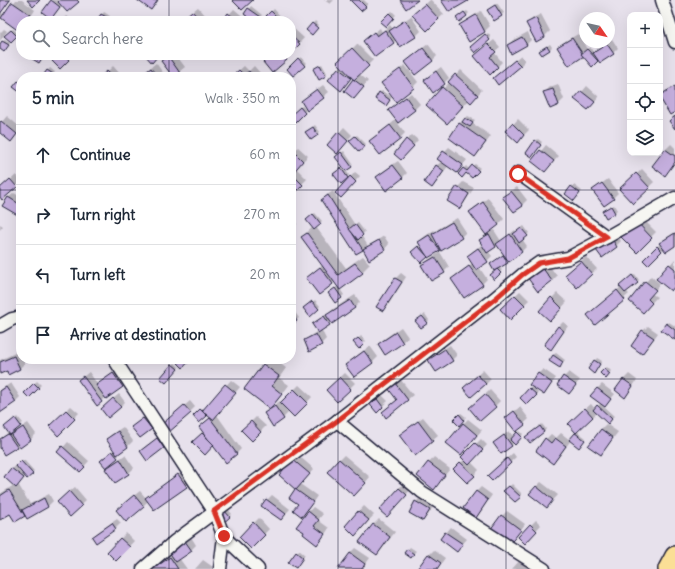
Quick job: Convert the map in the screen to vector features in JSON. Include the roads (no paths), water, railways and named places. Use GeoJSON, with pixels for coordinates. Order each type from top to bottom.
{"type":"FeatureCollection","features":[{"type":"Feature","properties":{"kind":"main road"},"geometry":{"type":"LineString","coordinates":[[668,569],[675,556]]}},
{"type":"Feature","properties":{"kind":"street"},"geometry":{"type":"LineString","coordinates":[[662,0],[675,42]]}},
{"type":"Feature","properties":{"kind":"street"},"geometry":{"type":"LineString","coordinates":[[518,174],[607,237]]}},
{"type":"Feature","properties":{"kind":"street"},"geometry":{"type":"LineString","coordinates":[[143,569],[175,540],[337,421],[539,263],[568,258],[675,198]]}},
{"type":"Feature","properties":{"kind":"street"},"geometry":{"type":"LineString","coordinates":[[0,326],[12,319],[16,319]]}},
{"type":"Feature","properties":{"kind":"street"},"geometry":{"type":"LineString","coordinates":[[117,364],[214,511],[224,536],[258,569]]}},
{"type":"Feature","properties":{"kind":"street"},"geometry":{"type":"LineString","coordinates":[[337,421],[422,492],[544,569]]}},
{"type":"Feature","properties":{"kind":"street"},"geometry":{"type":"LineString","coordinates":[[220,569],[224,536]]}}]}
